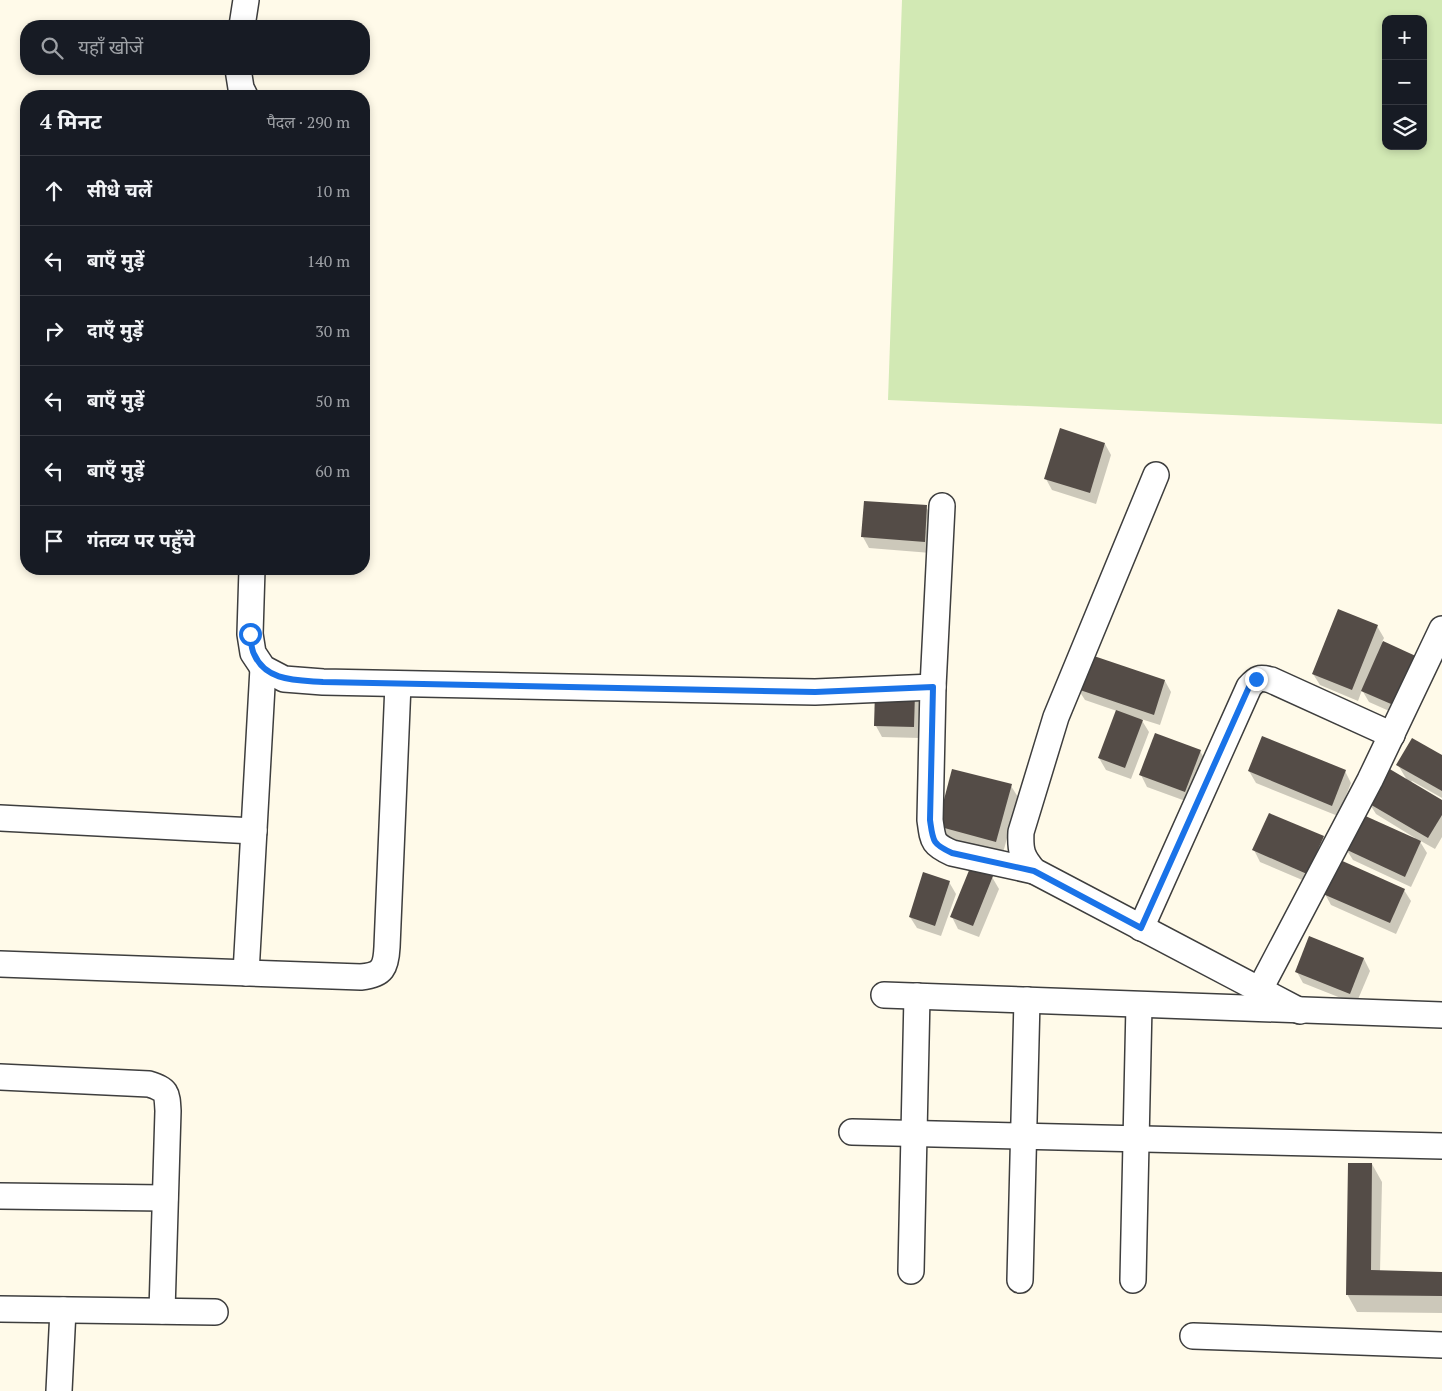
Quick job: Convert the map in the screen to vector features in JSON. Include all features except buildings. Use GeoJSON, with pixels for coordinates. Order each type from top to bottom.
{"type":"FeatureCollection","features":[{"type":"Feature","properties":{"kind":"street"},"geometry":{"type":"LineString","coordinates":[[243,20],[246,0]]}},
{"type":"Feature","properties":{"kind":"street"},"geometry":{"type":"LineString","coordinates":[[239,75],[242,90]]}},
{"type":"Feature","properties":{"kind":"street"},"geometry":{"type":"LineString","coordinates":[[1034,871],[1024,859],[1020,847],[1022,832],[1056,717],[1156,475]]}},
{"type":"Feature","properties":{"kind":"street"},"geometry":{"type":"LineString","coordinates":[[942,506],[933,687],[930,820],[933,840],[940,847],[952,853],[1034,871],[1300,1010]]}},
{"type":"Feature","properties":{"kind":"street"},"geometry":{"type":"LineString","coordinates":[[252,575],[250,634],[253,653],[263,668],[284,679],[398,684],[815,692],[933,687]]}},
{"type":"Feature","properties":{"kind":"street"},"geometry":{"type":"LineString","coordinates":[[1260,989],[1370,780],[1442,629]]}},
{"type":"Feature","properties":{"kind":"street"},"geometry":{"type":"LineString","coordinates":[[246,973],[263,668]]}},
{"type":"Feature","properties":{"kind":"street"},"geometry":{"type":"LineString","coordinates":[[1141,928],[1249,687],[1256,679],[1264,678],[1271,680],[1392,735]]}},
{"type":"Feature","properties":{"kind":"street"},"geometry":{"type":"LineString","coordinates":[[0,964],[361,977],[380,972],[386,963],[398,684]]}},
{"type":"Feature","properties":{"kind":"street"},"geometry":{"type":"LineString","coordinates":[[0,818],[254,831]]}},
{"type":"Feature","properties":{"kind":"street"},"geometry":{"type":"LineString","coordinates":[[884,995],[1442,1016]]}},
{"type":"Feature","properties":{"kind":"street"},"geometry":{"type":"LineString","coordinates":[[911,1271],[917,996]]}},
{"type":"Feature","properties":{"kind":"street"},"geometry":{"type":"LineString","coordinates":[[1020,1280],[1027,1000]]}},
{"type":"Feature","properties":{"kind":"street"},"geometry":{"type":"LineString","coordinates":[[1133,1280],[1139,1004]]}},
{"type":"Feature","properties":{"kind":"street"},"geometry":{"type":"LineString","coordinates":[[0,1077],[149,1084],[162,1088],[167,1096],[168,1111],[162,1311]]}},
{"type":"Feature","properties":{"kind":"street"},"geometry":{"type":"LineString","coordinates":[[852,1132],[1442,1146]]}},
{"type":"Feature","properties":{"kind":"street"},"geometry":{"type":"LineString","coordinates":[[0,1196],[165,1198]]}},
{"type":"Feature","properties":{"kind":"street"},"geometry":{"type":"LineString","coordinates":[[0,1309],[215,1312]]}},
{"type":"Feature","properties":{"kind":"street"},"geometry":{"type":"LineString","coordinates":[[59,1391],[63,1310]]}},
{"type":"Feature","properties":{"kind":"street"},"geometry":{"type":"LineString","coordinates":[[1193,1336],[1442,1345]]}},
{"type":"Feature","properties":{"kind":"green space"},"geometry":{"type":"Polygon","coordinates":[[[902,0],[1442,0],[1442,424],[888,400],[902,0]]]}},
{"type":"Feature","properties":{"kind":"route"},"geometry":{"type":"LineString","coordinates":[[250,634],[253,653],[263,668],[284,679],[323,682],[815,692],[933,687],[930,820],[933,840],[940,847],[952,853],[1034,871],[1141,928],[1249,687],[1256,679]]}}]}
